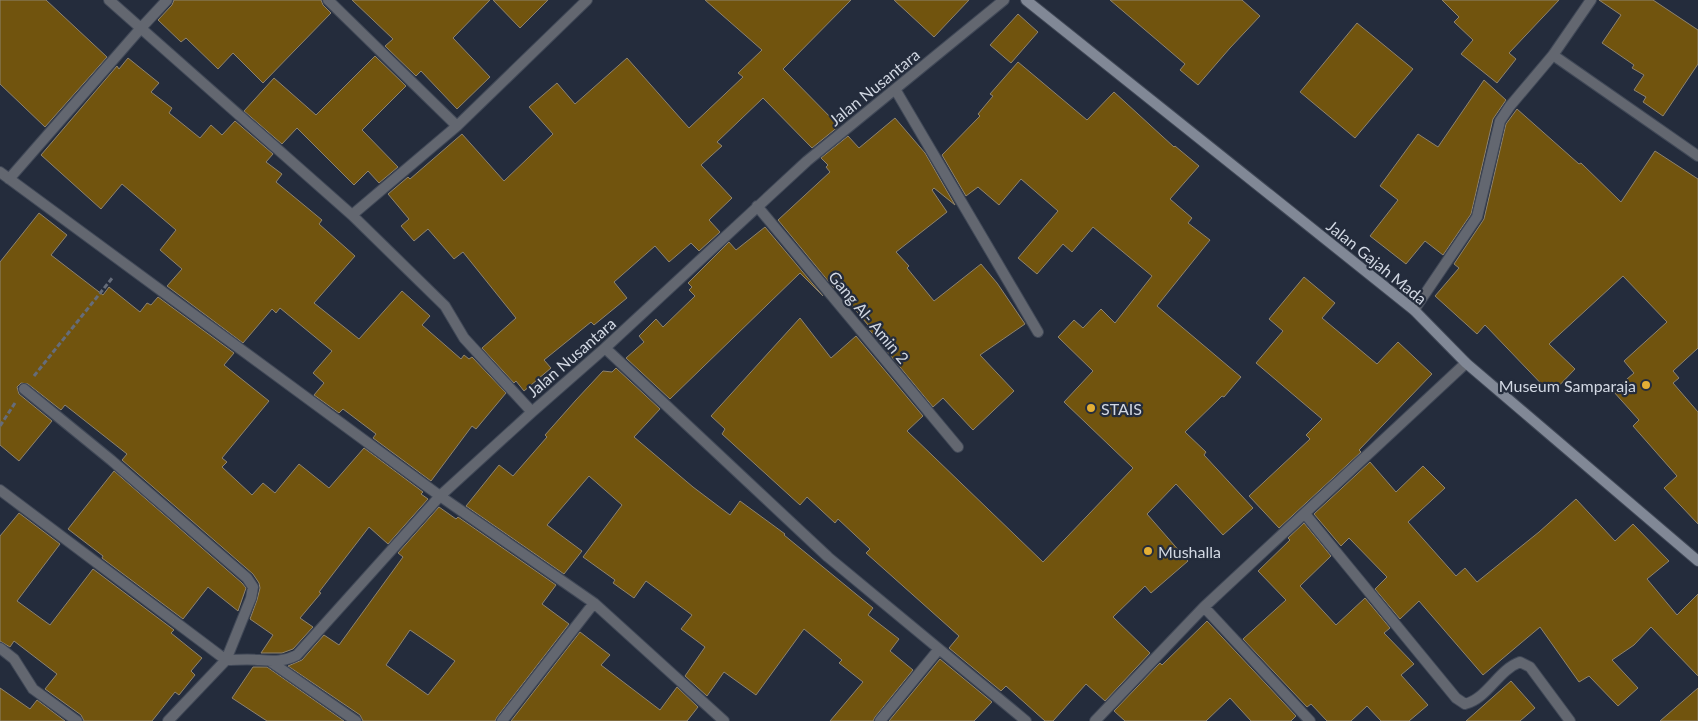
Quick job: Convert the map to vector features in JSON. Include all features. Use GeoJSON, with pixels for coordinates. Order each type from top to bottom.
{"type":"FeatureCollection","features":[{"type":"Feature","properties":{"kind":"main road","name":"Jalan Gajah Mada"},"geometry":{"type":"LineString","coordinates":[[1026,0],[1414,310],[1466,363],[1698,561]]}},
{"type":"Feature","properties":{"kind":"street"},"geometry":{"type":"LineString","coordinates":[[109,0],[352,215],[445,306],[464,338],[532,412]]}},
{"type":"Feature","properties":{"kind":"street"},"geometry":{"type":"LineString","coordinates":[[9,179],[140,28],[167,0]]}},
{"type":"Feature","properties":{"kind":"street"},"geometry":{"type":"LineString","coordinates":[[328,0],[457,126]]}},
{"type":"Feature","properties":{"kind":"street"},"geometry":{"type":"LineString","coordinates":[[352,215],[457,126],[587,0]]}},
{"type":"Feature","properties":{"kind":"street","name":"Jalan Nusantara"},"geometry":{"type":"LineString","coordinates":[[226,660],[271,662],[297,655],[440,496],[605,348],[807,161],[1004,0]]}},
{"type":"Feature","properties":{"kind":"street"},"geometry":{"type":"LineString","coordinates":[[1414,310],[1476,217],[1500,121],[1510,106],[1553,55],[1591,0]]}},
{"type":"Feature","properties":{"kind":"street"},"geometry":{"type":"LineString","coordinates":[[1553,55],[1698,156]]}},
{"type":"Feature","properties":{"kind":"street"},"geometry":{"type":"LineString","coordinates":[[895,89],[1038,332]]}},
{"type":"Feature","properties":{"kind":"street"},"geometry":{"type":"LineString","coordinates":[[0,172],[440,496],[594,603],[724,721]]}},
{"type":"Feature","properties":{"kind":"street","name":"Gang Al- Amin 2"},"geometry":{"type":"LineString","coordinates":[[757,206],[958,447]]}},
{"type":"Feature","properties":{"kind":"street"},"geometry":{"type":"LineString","coordinates":[[605,348],[828,557],[1026,721]]}},
{"type":"Feature","properties":{"kind":"street"},"geometry":{"type":"LineString","coordinates":[[1095,721],[1204,607],[1466,363]]}},
{"type":"Feature","properties":{"kind":"street"},"geometry":{"type":"LineString","coordinates":[[24,389],[111,460],[247,578],[253,587],[251,598],[226,660],[168,721]]}},
{"type":"Feature","properties":{"kind":"street"},"geometry":{"type":"LineString","coordinates":[[0,490],[226,660]]}},
{"type":"Feature","properties":{"kind":"street"},"geometry":{"type":"LineString","coordinates":[[1305,514],[1456,698],[1465,704],[1475,702],[1510,666],[1520,662],[1530,668],[1570,721]]}},
{"type":"Feature","properties":{"kind":"street"},"geometry":{"type":"LineString","coordinates":[[502,721],[594,603]]}},
{"type":"Feature","properties":{"kind":"street"},"geometry":{"type":"LineString","coordinates":[[1204,607],[1310,721]]}},
{"type":"Feature","properties":{"kind":"street"},"geometry":{"type":"LineString","coordinates":[[0,648],[14,659],[33,689],[76,721]]}},
{"type":"Feature","properties":{"kind":"street"},"geometry":{"type":"LineString","coordinates":[[880,721],[939,649]]}},
{"type":"Feature","properties":{"kind":"street"},"geometry":{"type":"LineString","coordinates":[[271,662],[356,721]]}},
{"type":"Feature","properties":{"kind":"path"},"geometry":{"type":"LineString","coordinates":[[0,426],[24,389],[124,263]]}},
{"type":"Feature","properties":{"kind":"building"},"geometry":{"type":"Polygon","coordinates":[[[0,0],[46,0],[107,57],[45,127],[0,84],[0,0]]]}},
{"type":"Feature","properties":{"kind":"building"},"geometry":{"type":"Polygon","coordinates":[[[174,0],[321,0],[331,13],[263,83],[233,53],[218,69],[186,38],[181,42],[158,20],[172,5],[174,0]]]}},
{"type":"Feature","properties":{"kind":"building"},"geometry":{"type":"Polygon","coordinates":[[[352,0],[490,0],[453,38],[490,77],[457,109],[421,71],[416,76],[385,46],[393,39],[352,0]]]}},
{"type":"Feature","properties":{"kind":"building"},"geometry":{"type":"Polygon","coordinates":[[[493,0],[548,0],[520,28],[493,0]]]}},
{"type":"Feature","properties":{"kind":"building"},"geometry":{"type":"Polygon","coordinates":[[[705,0],[851,0],[783,69],[839,126],[812,148],[763,98],[717,142],[722,146],[701,165],[732,198],[709,220],[720,232],[699,251],[691,243],[669,262],[655,246],[614,282],[627,298],[594,325],[591,322],[544,360],[551,368],[524,391],[516,381],[514,383],[482,348],[516,318],[463,252],[454,259],[428,229],[414,241],[401,226],[409,219],[388,194],[408,177],[410,179],[462,134],[504,181],[553,134],[529,107],[557,83],[575,104],[627,58],[689,128],[743,77],[738,73],[762,50],[705,0]]]}},
{"type":"Feature","properties":{"kind":"building"},"geometry":{"type":"Polygon","coordinates":[[[894,0],[969,0],[934,37],[894,0]]]}},
{"type":"Feature","properties":{"kind":"building"},"geometry":{"type":"Polygon","coordinates":[[[1110,0],[1242,0],[1260,16],[1198,85],[1180,70],[1185,64],[1110,0]]]}},
{"type":"Feature","properties":{"kind":"building"},"geometry":{"type":"Polygon","coordinates":[[[1442,0],[1559,0],[1509,53],[1516,59],[1497,83],[1461,54],[1473,40],[1454,22],[1459,17],[1442,0]]]}},
{"type":"Feature","properties":{"kind":"building"},"geometry":{"type":"Polygon","coordinates":[[[1599,0],[1653,0],[1698,30],[1698,64],[1663,116],[1643,102],[1646,97],[1634,90],[1644,75],[1632,68],[1634,65],[1602,43],[1621,15],[1599,0]]]}},
{"type":"Feature","properties":{"kind":"building"},"geometry":{"type":"Polygon","coordinates":[[[1018,14],[1038,32],[1011,63],[990,45],[1018,14]]]}},
{"type":"Feature","properties":{"kind":"building"},"geometry":{"type":"Polygon","coordinates":[[[1357,23],[1413,69],[1355,138],[1300,92],[1357,23]]]}},
{"type":"Feature","properties":{"kind":"building"},"geometry":{"type":"Polygon","coordinates":[[[375,56],[406,86],[362,130],[398,167],[379,183],[368,171],[354,185],[297,128],[282,144],[244,111],[274,78],[316,115],[375,56]]]}},
{"type":"Feature","properties":{"kind":"building"},"geometry":{"type":"Polygon","coordinates":[[[128,58],[159,83],[151,92],[172,108],[169,113],[200,138],[211,125],[222,135],[235,121],[273,154],[266,162],[282,174],[276,182],[322,220],[319,224],[355,256],[314,303],[359,339],[402,291],[430,316],[422,325],[461,359],[464,355],[469,359],[472,357],[506,393],[476,429],[472,426],[431,481],[373,438],[376,434],[343,409],[339,413],[314,395],[324,383],[313,373],[332,351],[280,308],[276,313],[272,309],[243,343],[167,286],[182,269],[160,250],[176,230],[122,184],[101,209],[41,155],[117,66],[119,69],[128,58]]]}},
{"type":"Feature","properties":{"kind":"building"},"geometry":{"type":"Polygon","coordinates":[[[1018,62],[1087,120],[1114,92],[1174,147],[1199,166],[1170,199],[1192,218],[1188,223],[1210,240],[1157,306],[1241,377],[1224,397],[1222,396],[1185,432],[1206,452],[1204,455],[1253,508],[1223,535],[1176,484],[1147,514],[1188,561],[1151,593],[1145,586],[1113,617],[1150,653],[1105,701],[1086,684],[1053,721],[1045,721],[1006,686],[1001,691],[949,648],[959,636],[866,553],[870,549],[838,519],[835,523],[807,497],[800,505],[722,434],[725,429],[711,416],[800,318],[831,358],[856,336],[923,416],[907,431],[1043,562],[1133,468],[1064,402],[1093,371],[1058,337],[1074,320],[1083,328],[1101,309],[1115,323],[1152,276],[1093,227],[1072,252],[1063,244],[1037,274],[1018,258],[1058,211],[1021,179],[999,205],[978,187],[966,196],[942,155],[980,116],[978,114],[993,96],[990,94],[1018,62]]]}},
{"type":"Feature","properties":{"kind":"building"},"geometry":{"type":"Polygon","coordinates":[[[1484,80],[1506,100],[1493,119],[1471,214],[1443,255],[1425,241],[1406,264],[1370,236],[1398,200],[1380,186],[1418,134],[1438,147],[1484,80]]]}},
{"type":"Feature","properties":{"kind":"building"},"geometry":{"type":"Polygon","coordinates":[[[1517,109],[1579,164],[1581,163],[1621,202],[1655,151],[1698,179],[1698,348],[1673,371],[1679,378],[1673,383],[1698,412],[1698,524],[1664,488],[1677,476],[1633,426],[1639,420],[1613,391],[1634,373],[1624,361],[1667,322],[1623,276],[1549,344],[1575,369],[1551,394],[1485,325],[1477,334],[1435,296],[1459,268],[1454,264],[1484,219],[1506,124],[1517,109]]]}},
{"type":"Feature","properties":{"kind":"building"},"geometry":{"type":"Polygon","coordinates":[[[895,118],[925,153],[955,205],[934,188],[932,190],[947,212],[896,252],[909,266],[907,268],[934,301],[981,264],[997,283],[1025,324],[980,355],[1014,391],[973,430],[943,398],[933,407],[867,327],[868,325],[836,287],[834,288],[778,220],[830,172],[826,167],[828,165],[821,158],[848,136],[859,148],[895,118]]]}},
{"type":"Feature","properties":{"kind":"building"},"geometry":{"type":"Polygon","coordinates":[[[39,213],[67,235],[51,255],[103,295],[109,287],[140,312],[147,303],[151,305],[158,297],[234,353],[224,365],[269,401],[222,458],[227,462],[222,467],[252,495],[263,483],[275,493],[299,464],[329,488],[364,448],[423,492],[421,494],[428,499],[388,544],[369,527],[319,592],[321,593],[300,618],[313,627],[293,649],[282,653],[261,653],[273,635],[250,619],[260,588],[253,574],[122,460],[127,454],[65,405],[61,410],[28,384],[21,383],[17,387],[19,394],[52,421],[19,461],[0,445],[0,262],[39,213]]]}},
{"type":"Feature","properties":{"kind":"building"},"geometry":{"type":"Polygon","coordinates":[[[765,227],[823,296],[800,273],[670,399],[626,358],[644,342],[639,336],[656,319],[663,327],[695,296],[689,290],[692,287],[688,283],[729,242],[736,250],[765,227]]]}},
{"type":"Feature","properties":{"kind":"building"},"geometry":{"type":"Polygon","coordinates":[[[1304,277],[1335,303],[1322,318],[1377,364],[1398,342],[1432,374],[1359,450],[1361,452],[1279,528],[1249,496],[1310,439],[1306,435],[1322,419],[1256,363],[1283,331],[1269,319],[1304,277]]]}},
{"type":"Feature","properties":{"kind":"building"},"geometry":{"type":"Polygon","coordinates":[[[616,368],[660,409],[634,437],[693,487],[730,515],[740,501],[785,534],[873,608],[868,615],[899,639],[890,651],[913,670],[873,721],[830,721],[863,682],[839,663],[842,660],[804,629],[756,695],[724,672],[707,696],[685,676],[705,647],[681,629],[692,615],[646,581],[634,598],[613,583],[615,580],[583,557],[622,505],[589,476],[547,525],[582,551],[564,574],[466,506],[499,465],[513,476],[547,437],[545,435],[603,371],[612,372],[616,368]]]}},
{"type":"Feature","properties":{"kind":"building"},"geometry":{"type":"Polygon","coordinates":[[[1370,462],[1396,492],[1423,466],[1445,488],[1408,522],[1456,576],[1465,568],[1477,582],[1539,532],[1576,499],[1615,541],[1633,524],[1669,561],[1647,579],[1677,615],[1698,594],[1698,676],[1651,627],[1634,645],[1612,660],[1638,688],[1618,706],[1589,676],[1579,682],[1540,627],[1483,675],[1419,601],[1400,619],[1375,589],[1387,577],[1349,538],[1341,546],[1314,514],[1370,462]]]}},
{"type":"Feature","properties":{"kind":"building"},"geometry":{"type":"Polygon","coordinates":[[[114,471],[242,583],[246,588],[238,611],[208,587],[183,619],[102,558],[103,556],[68,529],[114,471]]]}},
{"type":"Feature","properties":{"kind":"building"},"geometry":{"type":"Polygon","coordinates":[[[439,507],[456,519],[458,517],[556,585],[542,604],[569,624],[495,721],[363,721],[360,715],[288,666],[302,660],[324,635],[339,645],[403,557],[398,553],[439,507]],[[410,630],[386,665],[428,695],[455,661],[410,630]]]}},
{"type":"Feature","properties":{"kind":"building"},"geometry":{"type":"Polygon","coordinates":[[[19,513],[60,544],[17,601],[50,625],[93,569],[174,630],[171,633],[202,658],[191,671],[195,675],[179,695],[175,692],[152,721],[84,721],[81,715],[45,689],[57,674],[14,641],[10,647],[0,641],[0,536],[19,513]]]}},
{"type":"Feature","properties":{"kind":"building"},"geometry":{"type":"Polygon","coordinates":[[[1304,523],[1331,556],[1300,586],[1336,625],[1365,598],[1390,628],[1384,633],[1414,664],[1401,675],[1428,705],[1409,721],[1381,721],[1367,706],[1351,721],[1327,721],[1311,704],[1307,707],[1243,639],[1286,600],[1258,571],[1290,540],[1288,538],[1304,523]]]}},
{"type":"Feature","properties":{"kind":"building"},"geometry":{"type":"Polygon","coordinates":[[[1207,621],[1296,716],[1291,721],[1251,721],[1230,698],[1206,721],[1125,721],[1114,711],[1160,663],[1162,665],[1207,621]]]}},
{"type":"Feature","properties":{"kind":"building"},"geometry":{"type":"Polygon","coordinates":[[[580,632],[610,655],[601,665],[660,710],[677,687],[698,707],[687,721],[511,721],[580,632]]]}},
{"type":"Feature","properties":{"kind":"building"},"geometry":{"type":"Polygon","coordinates":[[[940,659],[992,702],[974,721],[889,721],[940,659]]]}},
{"type":"Feature","properties":{"kind":"building"},"geometry":{"type":"Polygon","coordinates":[[[253,667],[267,667],[344,721],[267,721],[232,698],[253,667]]]}},
{"type":"Feature","properties":{"kind":"building"},"geometry":{"type":"Polygon","coordinates":[[[1511,681],[1535,708],[1520,721],[1466,721],[1511,681]]]}},
{"type":"Feature","properties":{"kind":"building"},"geometry":{"type":"Polygon","coordinates":[[[0,688],[30,709],[37,700],[65,721],[0,721],[0,688]]]}},
{"type":"Feature","properties":{"kind":"building"},"geometry":{"type":"Polygon","coordinates":[[[1698,688],[1698,721],[1660,721],[1698,688]]]}},
{"type":"Feature","properties":{"kind":"place","name":"Museum Samparaja"},"geometry":{"type":"Point","coordinates":[1646,385]}},
{"type":"Feature","properties":{"kind":"place","name":"STAIS"},"geometry":{"type":"Point","coordinates":[1091,408]}},
{"type":"Feature","properties":{"kind":"place","name":"Mushalla"},"geometry":{"type":"Point","coordinates":[1148,551]}}]}
